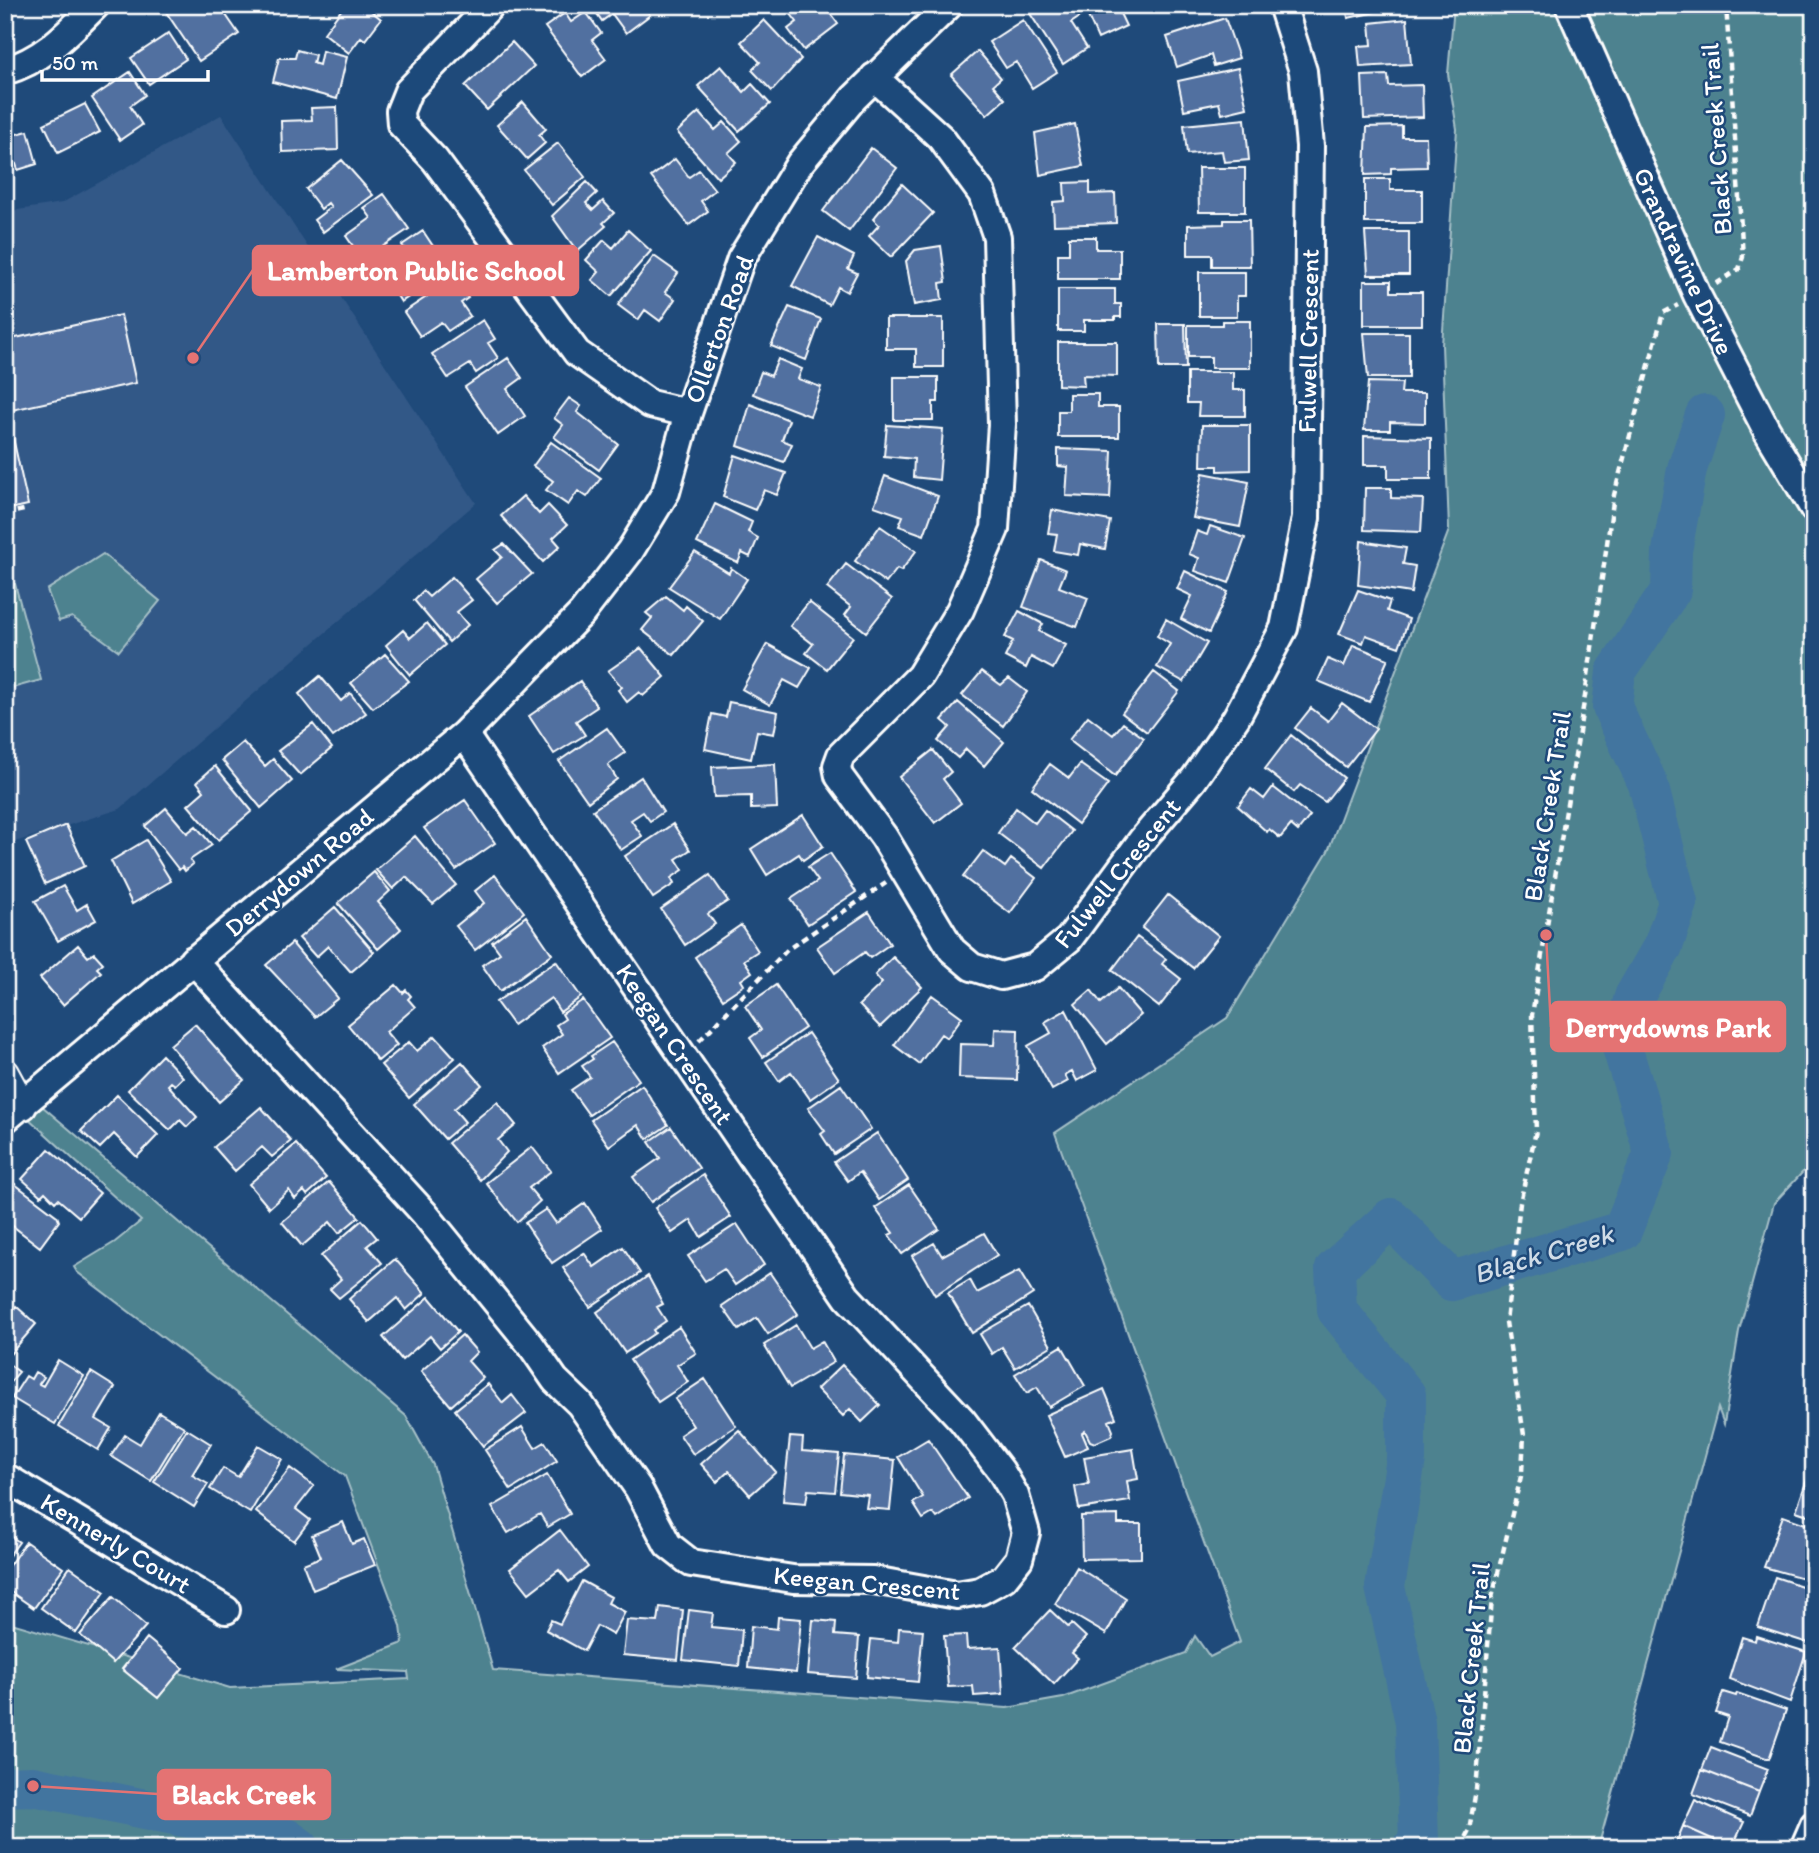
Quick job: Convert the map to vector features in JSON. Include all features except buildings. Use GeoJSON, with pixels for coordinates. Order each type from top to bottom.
{"type":"FeatureCollection","features":[{"type":"Feature","properties":{"kind":"street"},"geometry":{"type":"LineString","coordinates":[[5,71],[30,64],[50,51],[96,5]]}},
{"type":"Feature","properties":{"kind":"street"},"geometry":{"type":"LineString","coordinates":[[491,5],[408,91],[400,111],[401,124],[435,160],[577,353],[650,404],[688,413]]}},
{"type":"Feature","properties":{"kind":"street","name":"Ollerton Road"},"geometry":{"type":"LineString","coordinates":[[582,613],[630,551],[666,492],[688,413],[741,259],[800,163],[874,78],[948,5]]}},
{"type":"Feature","properties":{"kind":"street","name":"Fulwell Crescent"},"geometry":{"type":"LineString","coordinates":[[874,78],[941,138],[982,194],[997,237],[999,259],[1002,424],[995,529],[960,610],[920,676],[841,755],[837,766],[839,776],[884,837],[952,950],[972,967],[1001,976],[1035,967],[1069,939],[1142,840],[1194,779],[1236,718],[1284,628],[1306,518],[1310,146],[1303,71],[1282,5]]}},
{"type":"Feature","properties":{"kind":"street","name":"Grandravine Drive"},"geometry":{"type":"LineString","coordinates":[[1569,5],[1721,345],[1766,429],[1814,509]]}},
{"type":"Feature","properties":{"kind":"street","name":"Derrydown Road"},"geometry":{"type":"LineString","coordinates":[[14,1112],[464,734],[582,613]]}},
{"type":"Feature","properties":{"kind":"street","name":"Keegan Crescent"},"geometry":{"type":"LineString","coordinates":[[193,961],[424,1213],[531,1345],[555,1380],[585,1412],[638,1488],[668,1545],[691,1563],[793,1579],[873,1580],[957,1595],[980,1591],[1004,1578],[1019,1559],[1026,1533],[1015,1495],[1001,1471],[962,1420],[847,1297],[464,734]]}},
{"type":"Feature","properties":{"kind":"street"},"geometry":{"type":"LineString","coordinates":[[5,1073],[14,1112]]}},
{"type":"Feature","properties":{"kind":"street","name":"Kennerly Court"},"geometry":{"type":"LineString","coordinates":[[5,1477],[226,1610]]}},
{"type":"Feature","properties":{"kind":"street"},"geometry":{"type":"LineString","coordinates":[[1804,1848],[1814,1825]]}},
{"type":"Feature","properties":{"kind":"path","name":"Black Creek Trail"},"geometry":{"type":"LineString","coordinates":[[1726,5],[1743,240],[1740,269]]}},
{"type":"Feature","properties":{"kind":"path","name":"Black Creek Trail"},"geometry":{"type":"LineString","coordinates":[[1460,1848],[1469,1830],[1476,1790],[1492,1598],[1522,1472],[1524,1435],[1506,1322],[1520,1203],[1536,1131],[1532,1015],[1585,696],[1614,495],[1663,313]]}},
{"type":"Feature","properties":{"kind":"path"},"geometry":{"type":"LineString","coordinates":[[5,514],[29,509]]}},
{"type":"Feature","properties":{"kind":"path"},"geometry":{"type":"LineString","coordinates":[[684,1057],[788,949],[904,871]]}},
{"type":"Feature","properties":{"kind":"shaded area"},"geometry":{"type":"Polygon","coordinates":[[[221,115],[476,503],[120,809],[5,845],[5,212],[62,203],[221,115]]]}},
{"type":"Feature","properties":{"kind":"green space"},"geometry":{"type":"Polygon","coordinates":[[[1454,5],[1814,5],[1814,1160],[1774,1203],[1739,1331],[1724,1424],[1718,1408],[1598,1848],[5,1848],[5,1621],[230,1688],[409,1679],[408,1672],[336,1669],[403,1643],[401,1626],[345,1476],[77,1272],[74,1267],[115,1242],[141,1221],[27,1117],[42,1106],[406,1416],[433,1465],[493,1670],[1007,1708],[1063,1698],[1186,1653],[1195,1636],[1210,1657],[1240,1642],[1055,1133],[1227,1018],[1328,851],[1449,530],[1442,345],[1457,129],[1448,74],[1454,5]]]}},
{"type":"Feature","properties":{"kind":"green space"},"geometry":{"type":"Polygon","coordinates":[[[103,554],[160,601],[119,651],[72,617],[59,621],[47,590],[103,554]]]}},
{"type":"Feature","properties":{"kind":"green space"},"geometry":{"type":"Polygon","coordinates":[[[15,584],[41,680],[5,690],[5,586],[15,584]]]}},
{"type":"Feature","properties":{"kind":"waterway","name":"Black Creek"},"geometry":{"type":"LineString","coordinates":[[1412,1848],[1419,1842],[1415,1722],[1385,1587],[1406,1459],[1406,1395],[1337,1310],[1335,1269],[1391,1218],[1452,1281],[1622,1231],[1654,1153],[1621,1044],[1634,997],[1663,946],[1678,903],[1648,784],[1612,707],[1616,672],[1671,590],[1672,551],[1687,469],[1705,415]]}},
{"type":"Feature","properties":{"kind":"waterway","name":"Black Creek"},"geometry":{"type":"LineString","coordinates":[[5,1787],[33,1786],[286,1838],[300,1848]]}},
{"type":"Feature","properties":{"kind":"place","name":"Lamberton Public School"},"geometry":{"type":"Point","coordinates":[193,358]}},
{"type":"Feature","properties":{"kind":"place","name":"Derrydowns Park"},"geometry":{"type":"Point","coordinates":[1546,935]}},
{"type":"Feature","properties":{"kind":"place","name":"Black Creek"},"geometry":{"type":"Point","coordinates":[33,1786]}}]}
